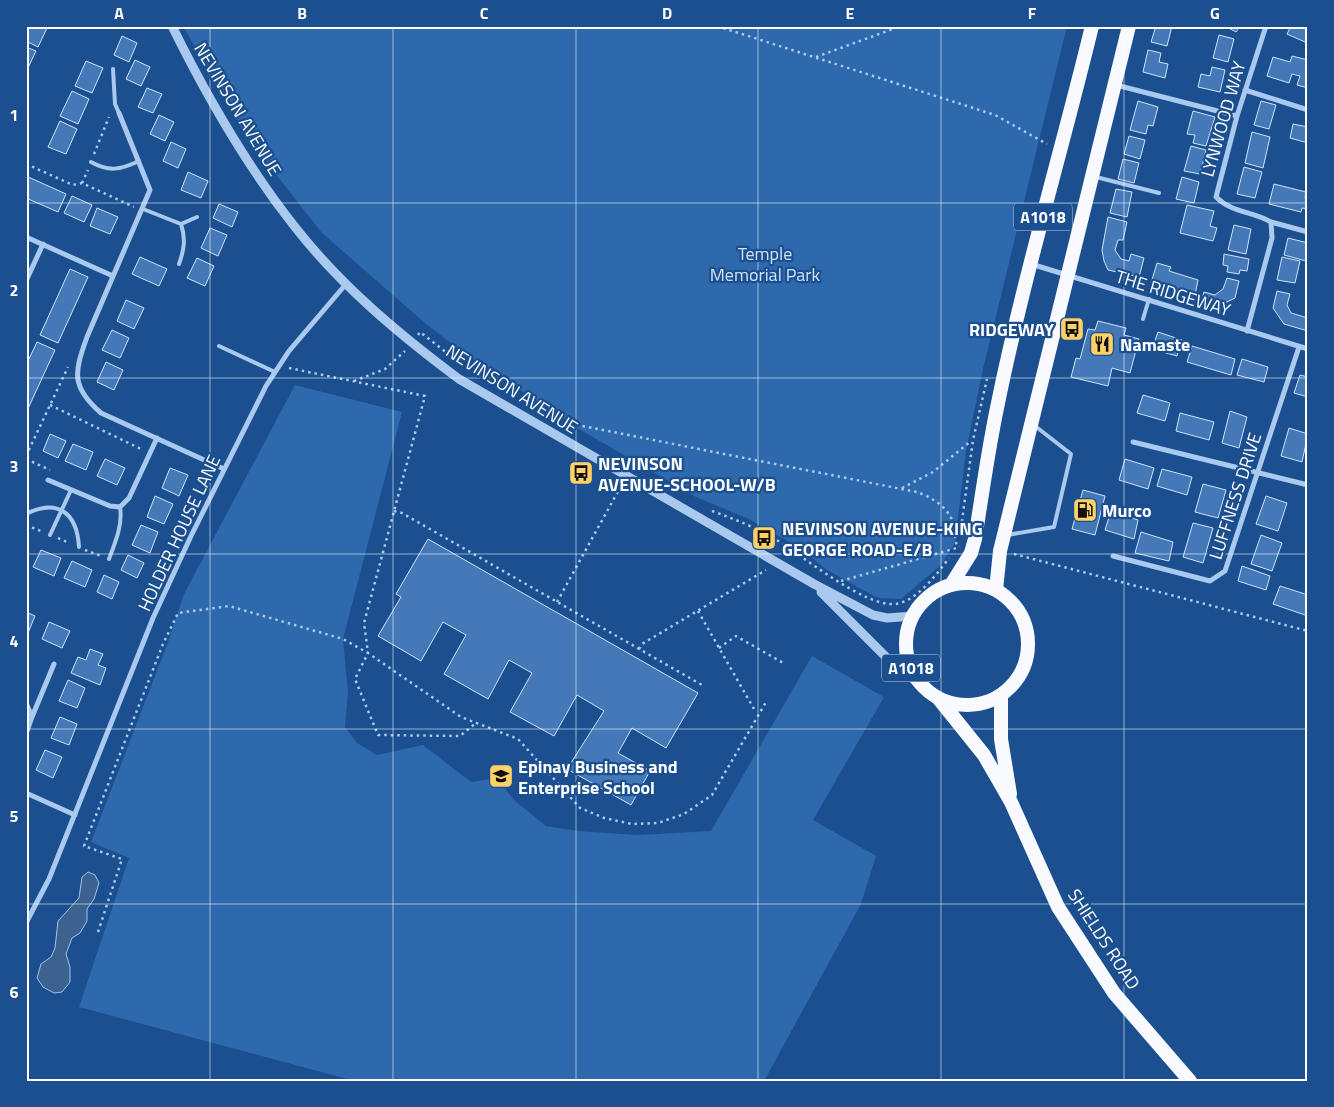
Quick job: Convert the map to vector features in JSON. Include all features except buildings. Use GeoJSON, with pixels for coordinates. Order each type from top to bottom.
{"type":"FeatureCollection","features":[{"type":"Feature","properties":{"kind":"highway","name":"A1018"},"geometry":{"type":"LineString","coordinates":[[951,585],[971,552],[975,539],[996,409],[1030,264],[1061,151],[1092,26]]}},
{"type":"Feature","properties":{"kind":"highway","name":"A1018"},"geometry":{"type":"LineString","coordinates":[[996,590],[1000,551],[1128,26]]}},
{"type":"Feature","properties":{"kind":"highway","name":"A1018"},"geometry":{"type":"LineString","coordinates":[[966,583],[982,585],[996,590],[1013,603],[1024,621],[1029,642],[1026,663],[1016,682],[1001,696],[986,703],[970,706],[954,704],[939,699],[922,686],[912,670],[906,652],[907,634],[913,616],[923,602],[936,592],[951,585],[966,583]]}},
{"type":"Feature","properties":{"kind":"highway","name":"SHIELDS ROAD"},"geometry":{"type":"LineString","coordinates":[[1001,696],[1001,739],[1011,802]]}},
{"type":"Feature","properties":{"kind":"highway","name":"SHIELDS ROAD"},"geometry":{"type":"LineString","coordinates":[[939,699],[984,755],[1011,802],[1058,907],[1068,923],[1114,993],[1190,1081]]}},
{"type":"Feature","properties":{"kind":"street","name":"NEVINSON AVENUE"},"geometry":{"type":"LineString","coordinates":[[172,26],[215,108],[265,187],[296,229],[346,284],[411,343],[459,380],[814,584],[873,615],[887,618],[913,616]]}},
{"type":"Feature","properties":{"kind":"street","name":"LYNWOOD WAY"},"geometry":{"type":"LineString","coordinates":[[1266,26],[1237,116],[1216,197],[1226,207],[1258,214],[1271,222]]}},
{"type":"Feature","properties":{"kind":"street"},"geometry":{"type":"LineString","coordinates":[[1114,84],[1237,116]]}},
{"type":"Feature","properties":{"kind":"street"},"geometry":{"type":"LineString","coordinates":[[1245,90],[1308,110]]}},
{"type":"Feature","properties":{"kind":"street"},"geometry":{"type":"LineString","coordinates":[[119,112],[150,190],[78,362],[78,383],[86,400],[101,413],[224,469]]}},
{"type":"Feature","properties":{"kind":"street"},"geometry":{"type":"LineString","coordinates":[[1247,331],[1272,238],[1271,222],[1308,232]]}},
{"type":"Feature","properties":{"kind":"street"},"geometry":{"type":"LineString","coordinates":[[26,237],[113,276]]}},
{"type":"Feature","properties":{"kind":"street"},"geometry":{"type":"LineString","coordinates":[[26,281],[42,244]]}},
{"type":"Feature","properties":{"kind":"street","name":"THE RIDGEWAY"},"geometry":{"type":"LineString","coordinates":[[1030,264],[1308,349]]}},
{"type":"Feature","properties":{"kind":"street","name":"HOLDER HOUSE LANE"},"geometry":{"type":"LineString","coordinates":[[26,923],[48,879],[153,618],[224,469],[278,366],[346,284]]}},
{"type":"Feature","properties":{"kind":"street","name":"LUFFNESS DRIVE"},"geometry":{"type":"LineString","coordinates":[[1113,556],[1210,580],[1225,571],[1298,346]]}},
{"type":"Feature","properties":{"kind":"street"},"geometry":{"type":"LineString","coordinates":[[48,480],[110,506],[120,506],[129,498],[157,438]]}},
{"type":"Feature","properties":{"kind":"street"},"geometry":{"type":"LineString","coordinates":[[1133,442],[1308,485]]}},
{"type":"Feature","properties":{"kind":"street","name":"NEVINSON AVENUE"},"geometry":{"type":"LineString","coordinates":[[814,584],[892,663],[922,686]]}},
{"type":"Feature","properties":{"kind":"street"},"geometry":{"type":"LineString","coordinates":[[26,734],[54,664]]}},
{"type":"Feature","properties":{"kind":"street"},"geometry":{"type":"LineString","coordinates":[[26,702],[32,717]]}},
{"type":"Feature","properties":{"kind":"street"},"geometry":{"type":"LineString","coordinates":[[26,793],[75,814]]}},
{"type":"Feature","properties":{"kind":"lane"},"geometry":{"type":"LineString","coordinates":[[113,69],[115,104],[119,112]]}},
{"type":"Feature","properties":{"kind":"lane"},"geometry":{"type":"LineString","coordinates":[[91,162],[104,169],[115,170],[139,162]]}},
{"type":"Feature","properties":{"kind":"lane"},"geometry":{"type":"LineString","coordinates":[[1091,176],[1159,193]]}},
{"type":"Feature","properties":{"kind":"lane"},"geometry":{"type":"LineString","coordinates":[[142,210],[181,224],[197,217]]}},
{"type":"Feature","properties":{"kind":"lane"},"geometry":{"type":"LineString","coordinates":[[179,264],[184,249],[185,235],[181,224]]}},
{"type":"Feature","properties":{"kind":"lane"},"geometry":{"type":"LineString","coordinates":[[1143,319],[1148,299]]}},
{"type":"Feature","properties":{"kind":"lane"},"geometry":{"type":"LineString","coordinates":[[219,346],[275,372]]}},
{"type":"Feature","properties":{"kind":"lane"},"geometry":{"type":"LineString","coordinates":[[1004,536],[1054,527],[1071,454],[1031,423]]}},
{"type":"Feature","properties":{"kind":"lane"},"geometry":{"type":"LineString","coordinates":[[50,535],[71,490]]}},
{"type":"Feature","properties":{"kind":"lane"},"geometry":{"type":"LineString","coordinates":[[26,514],[44,506],[61,510],[73,522],[78,535],[79,547]]}},
{"type":"Feature","properties":{"kind":"lane"},"geometry":{"type":"LineString","coordinates":[[109,559],[116,540],[121,516],[120,506]]}},
{"type":"Feature","properties":{"kind":"path"},"geometry":{"type":"LineString","coordinates":[[717,26],[995,115],[1050,145]]}},
{"type":"Feature","properties":{"kind":"path"},"geometry":{"type":"LineString","coordinates":[[816,57],[901,26]]}},
{"type":"Feature","properties":{"kind":"path"},"geometry":{"type":"LineString","coordinates":[[82,183],[115,104]]}},
{"type":"Feature","properties":{"kind":"path"},"geometry":{"type":"LineString","coordinates":[[26,164],[73,185],[82,183],[142,210]]}},
{"type":"Feature","properties":{"kind":"path"},"geometry":{"type":"LineString","coordinates":[[420,332],[457,361]]}},
{"type":"Feature","properties":{"kind":"path"},"geometry":{"type":"LineString","coordinates":[[354,382],[385,369],[401,356]]}},
{"type":"Feature","properties":{"kind":"path"},"geometry":{"type":"LineString","coordinates":[[48,480],[50,470],[26,458],[67,368],[78,362]]}},
{"type":"Feature","properties":{"kind":"path"},"geometry":{"type":"LineString","coordinates":[[278,366],[426,396],[364,623],[368,653],[356,679],[378,735],[460,736],[476,723]]}},
{"type":"Feature","properties":{"kind":"path"},"geometry":{"type":"LineString","coordinates":[[50,405],[150,453]]}},
{"type":"Feature","properties":{"kind":"path"},"geometry":{"type":"LineString","coordinates":[[567,429],[553,420],[928,496],[942,506],[954,525],[957,546],[938,572],[902,602],[895,604],[878,602],[840,582],[776,540],[746,523],[704,508]]}},
{"type":"Feature","properties":{"kind":"path"},"geometry":{"type":"LineString","coordinates":[[901,489],[932,472],[973,440]]}},
{"type":"Feature","properties":{"kind":"path"},"geometry":{"type":"LineString","coordinates":[[557,602],[627,476]]}},
{"type":"Feature","properties":{"kind":"path"},"geometry":{"type":"LineString","coordinates":[[394,511],[402,513],[702,686]]}},
{"type":"Feature","properties":{"kind":"path"},"geometry":{"type":"LineString","coordinates":[[26,525],[109,559]]}},
{"type":"Feature","properties":{"kind":"path"},"geometry":{"type":"LineString","coordinates":[[840,582],[957,546]]}},
{"type":"Feature","properties":{"kind":"path"},"geometry":{"type":"LineString","coordinates":[[1000,551],[1308,631]]}},
{"type":"Feature","properties":{"kind":"path"},"geometry":{"type":"LineString","coordinates":[[639,649],[642,644],[766,570],[772,560]]}},
{"type":"Feature","properties":{"kind":"path"},"geometry":{"type":"LineString","coordinates":[[98,932],[122,859],[84,846],[163,644],[178,613],[229,606],[344,639],[368,653],[462,717],[518,739],[580,808],[604,818],[632,824],[658,823],[684,814],[712,795],[766,702]]}},
{"type":"Feature","properties":{"kind":"path"},"geometry":{"type":"LineString","coordinates":[[698,611],[754,709]]}},
{"type":"Feature","properties":{"kind":"path"},"geometry":{"type":"LineString","coordinates":[[719,648],[736,636],[785,664]]}},
{"type":"Feature","properties":{"kind":"green space","name":"Temple Memorial Park"},"geometry":{"type":"Polygon","coordinates":[[[183,26],[1067,26],[983,369],[966,451],[955,543],[941,565],[901,599],[879,598],[872,595],[827,570],[800,548],[749,519],[696,497],[579,429],[465,354],[426,324],[322,233],[246,136],[183,26]]]}},
{"type":"Feature","properties":{"kind":"green space","name":"Epinay Business and Enterprise School"},"geometry":{"type":"Polygon","coordinates":[[[295,385],[402,412],[343,639],[348,692],[345,727],[357,743],[377,755],[423,745],[471,782],[497,778],[514,800],[546,826],[578,831],[638,835],[711,831],[812,656],[884,697],[813,820],[876,856],[861,904],[764,1081],[355,1081],[79,1007],[129,858],[91,842],[167,645],[184,594],[295,385]]]}},
{"type":"Feature","properties":{"kind":"shaded area"},"geometry":{"type":"Polygon","coordinates":[[[88,872],[95,875],[99,883],[94,899],[87,909],[87,921],[80,933],[72,938],[66,954],[70,967],[70,982],[62,992],[54,993],[43,987],[37,978],[41,964],[51,957],[55,948],[58,921],[79,898],[82,877],[88,872]]]}},
{"type":"Feature","properties":{"kind":"place","name":"RIDGEWAY"},"geometry":{"type":"Point","coordinates":[1072,329]}},
{"type":"Feature","properties":{"kind":"place","name":"Namaste"},"geometry":{"type":"Point","coordinates":[1102,344]}},
{"type":"Feature","properties":{"kind":"place","name":"NEVINSON AVENUE-SCHOOL-W/B"},"geometry":{"type":"Point","coordinates":[581,473]}},
{"type":"Feature","properties":{"kind":"place","name":"Murco"},"geometry":{"type":"Point","coordinates":[1085,510]}},
{"type":"Feature","properties":{"kind":"place","name":"NEVINSON AVENUE-KING GEORGE ROAD-E/B"},"geometry":{"type":"Point","coordinates":[764,538]}},
{"type":"Feature","properties":{"kind":"place","name":"Epinay Business and Enterprise School"},"geometry":{"type":"Point","coordinates":[501,776]}}]}
